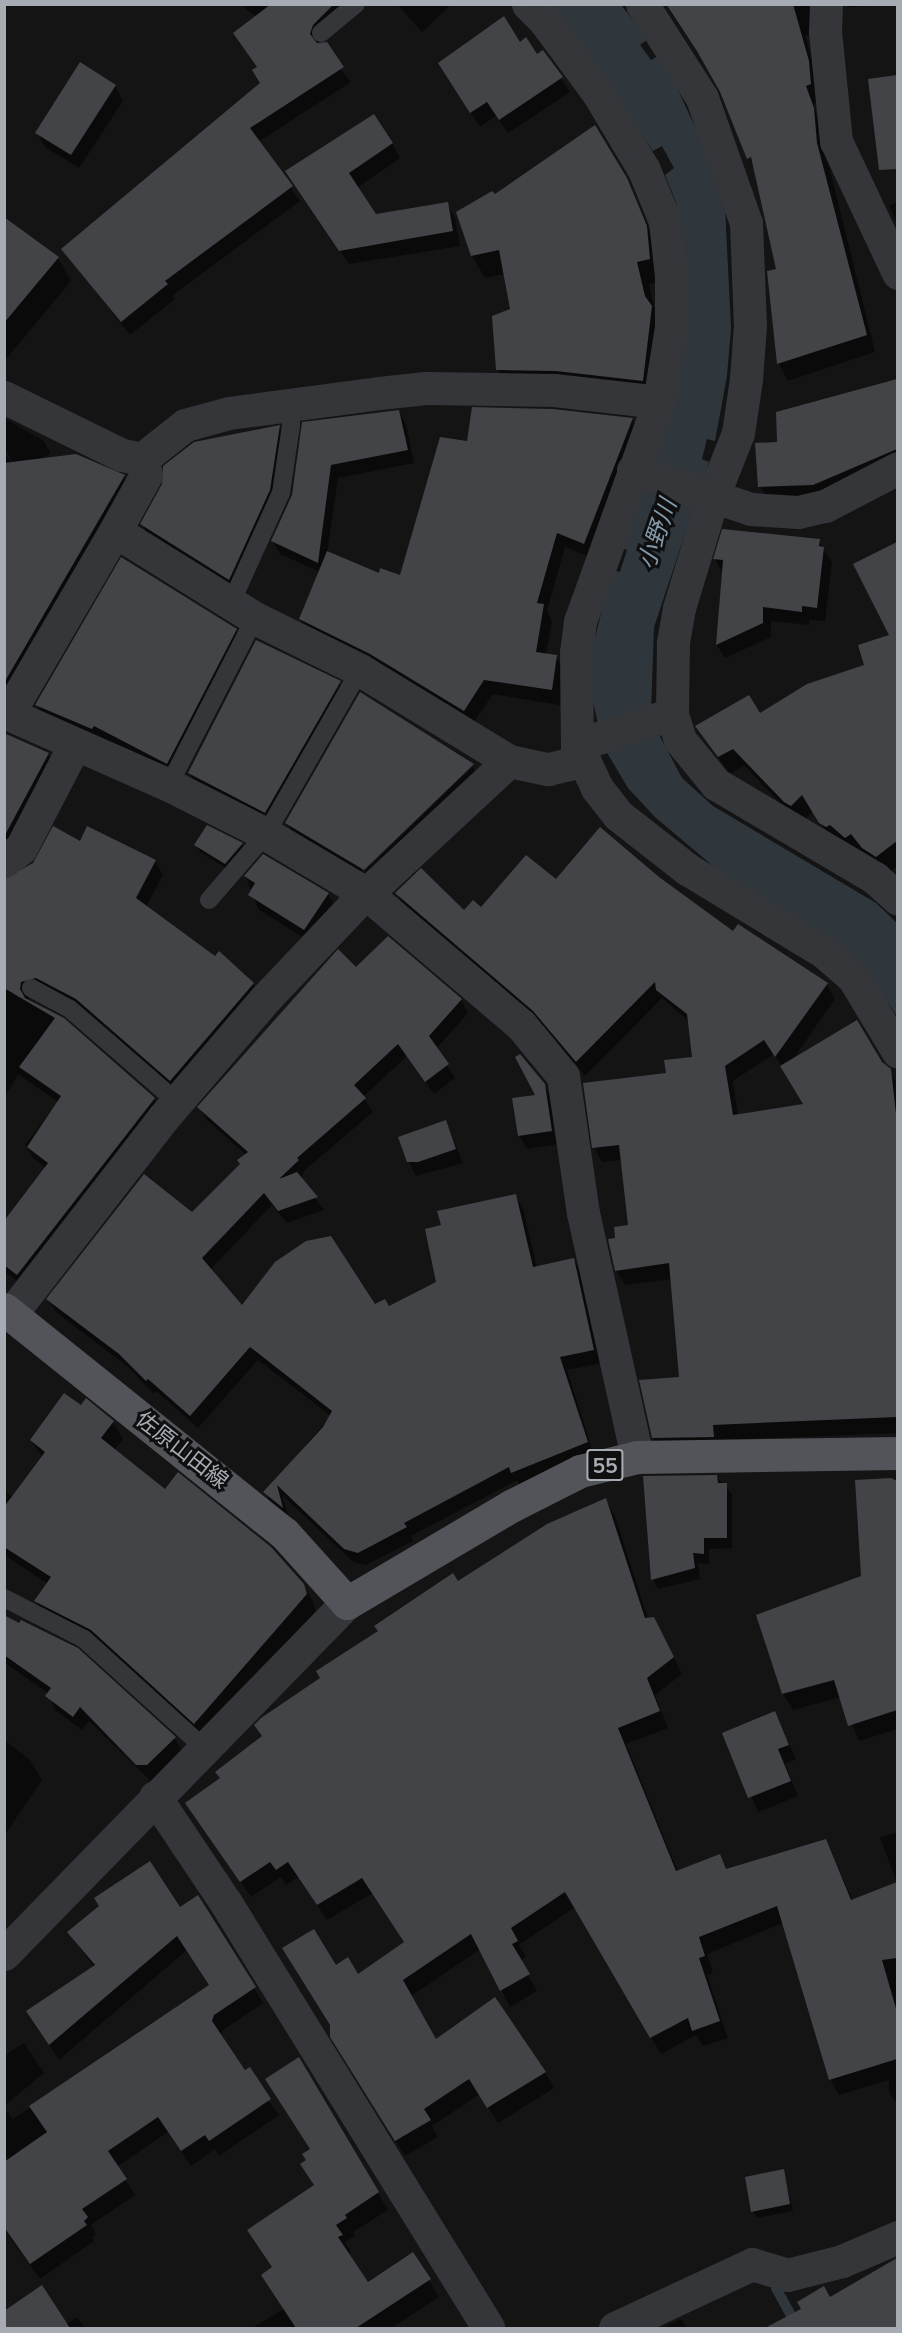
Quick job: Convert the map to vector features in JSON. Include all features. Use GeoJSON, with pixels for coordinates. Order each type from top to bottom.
{"type":"FeatureCollection","features":[{"type":"Feature","properties":{"kind":"main road","name":"佐原山田線"},"geometry":{"type":"LineString","coordinates":[[8,1312],[284,1533],[347,1603]]}},
{"type":"Feature","properties":{"kind":"main road","name":"55"},"geometry":{"type":"LineString","coordinates":[[347,1603],[543,1488],[580,1471],[637,1457],[897,1453]]}},
{"type":"Feature","properties":{"kind":"street"},"geometry":{"type":"LineString","coordinates":[[528,4],[544,20],[623,132],[645,170],[665,221],[671,276],[671,327],[659,402],[640,472],[580,621],[575,663],[586,748],[618,815],[687,869],[824,952],[853,977],[897,1052]]}},
{"type":"Feature","properties":{"kind":"street"},"geometry":{"type":"LineString","coordinates":[[642,4],[702,98],[732,174],[746,223],[750,325],[747,379],[738,433],[705,494],[679,608],[663,717],[716,784],[874,878],[897,899]]}},
{"type":"Feature","properties":{"kind":"street"},"geometry":{"type":"LineString","coordinates":[[826,4],[825,31],[836,141],[897,273]]}},
{"type":"Feature","properties":{"kind":"street"},"geometry":{"type":"LineString","coordinates":[[4,397],[122,455],[142,459],[185,425],[229,413],[426,388],[554,390],[659,402]]}},
{"type":"Feature","properties":{"kind":"street"},"geometry":{"type":"LineString","coordinates":[[142,459],[146,475],[6,713],[169,785],[266,834],[367,894],[521,1025],[563,1076],[583,1213],[637,1457]]}},
{"type":"Feature","properties":{"kind":"street"},"geometry":{"type":"LineString","coordinates":[[640,472],[751,509],[798,512],[825,506],[897,468]]}},
{"type":"Feature","properties":{"kind":"street"},"geometry":{"type":"LineString","coordinates":[[115,531],[243,611],[360,670],[509,761],[548,769],[586,748],[663,717]]}},
{"type":"Feature","properties":{"kind":"street"},"geometry":{"type":"LineString","coordinates":[[4,861],[21,848],[75,744]]}},
{"type":"Feature","properties":{"kind":"street"},"geometry":{"type":"LineString","coordinates":[[8,1312],[177,1102],[266,998],[367,894],[509,761]]}},
{"type":"Feature","properties":{"kind":"street"},"geometry":{"type":"LineString","coordinates":[[4,1954],[347,1603]]}},
{"type":"Feature","properties":{"kind":"street"},"geometry":{"type":"LineString","coordinates":[[155,1797],[226,1903],[488,2328]]}},
{"type":"Feature","properties":{"kind":"street"},"geometry":{"type":"LineString","coordinates":[[615,2328],[752,2264],[786,2275],[842,2261],[897,2236]]}},
{"type":"Feature","properties":{"kind":"lane"},"geometry":{"type":"LineString","coordinates":[[321,33],[356,4]]}},
{"type":"Feature","properties":{"kind":"lane"},"geometry":{"type":"LineString","coordinates":[[169,785],[243,611],[281,493],[291,425],[289,407]]}},
{"type":"Feature","properties":{"kind":"lane"},"geometry":{"type":"LineString","coordinates":[[209,900],[266,834],[360,670]]}},
{"type":"Feature","properties":{"kind":"lane"},"geometry":{"type":"LineString","coordinates":[[32,988],[70,1009],[177,1102]]}},
{"type":"Feature","properties":{"kind":"lane"},"geometry":{"type":"LineString","coordinates":[[4,1598],[84,1639],[203,1748]]}},
{"type":"Feature","properties":{"kind":"water","name":"小野川"},"geometry":{"type":"Polygon","coordinates":[[[549,5],[621,5],[648,39],[640,45],[651,60],[658,56],[676,86],[704,146],[725,207],[731,328],[727,376],[715,441],[707,439],[702,459],[709,462],[654,627],[651,711],[656,729],[682,778],[713,806],[876,903],[897,923],[897,1016],[868,974],[719,871],[655,817],[628,788],[603,746],[592,697],[593,646],[612,570],[620,572],[627,550],[620,548],[676,401],[687,320],[684,243],[676,202],[665,175],[674,168],[662,146],[653,151],[579,41],[549,5]]]}},
{"type":"Feature","properties":{"kind":"building"},"geometry":{"type":"Polygon","coordinates":[[[271,4],[334,4],[313,25],[310,34],[317,43],[327,42],[344,67],[250,128],[293,186],[165,281],[168,284],[121,322],[61,249],[260,83],[252,70],[257,67],[233,33],[271,4]]]}},
{"type":"Feature","properties":{"kind":"building"},"geometry":{"type":"Polygon","coordinates":[[[666,4],[793,4],[809,61],[811,84],[806,86],[814,108],[817,143],[867,335],[777,364],[767,271],[776,269],[751,157],[747,159],[720,92],[697,51],[666,4]]]}},
{"type":"Feature","properties":{"kind":"building"},"geometry":{"type":"Polygon","coordinates":[[[504,16],[520,42],[526,37],[537,54],[543,50],[563,77],[499,120],[487,102],[470,113],[438,63],[504,16]]]}},
{"type":"Feature","properties":{"kind":"building"},"geometry":{"type":"Polygon","coordinates":[[[80,62],[116,85],[71,155],[35,133],[80,62]]]}},
{"type":"Feature","properties":{"kind":"building"},"geometry":{"type":"Polygon","coordinates":[[[897,75],[897,169],[879,170],[868,79],[897,75]]]}},
{"type":"Feature","properties":{"kind":"building"},"geometry":{"type":"Polygon","coordinates":[[[374,114],[393,143],[349,173],[376,214],[448,202],[453,231],[339,251],[285,171],[374,114]]]}},
{"type":"Feature","properties":{"kind":"building"},"geometry":{"type":"Polygon","coordinates":[[[595,125],[627,178],[647,226],[650,259],[637,262],[645,296],[652,306],[643,381],[556,371],[496,370],[492,316],[510,309],[499,250],[471,256],[456,212],[492,191],[495,194],[595,125]]]}},
{"type":"Feature","properties":{"kind":"building"},"geometry":{"type":"Polygon","coordinates":[[[4,217],[59,257],[4,323],[4,217]]]}},
{"type":"Feature","properties":{"kind":"building"},"geometry":{"type":"Polygon","coordinates":[[[897,379],[897,449],[813,485],[758,487],[755,443],[777,442],[776,412],[897,379]]]}},
{"type":"Feature","properties":{"kind":"building"},"geometry":{"type":"Polygon","coordinates":[[[472,407],[553,409],[633,418],[584,544],[557,533],[537,603],[544,604],[536,652],[557,655],[552,690],[484,680],[464,711],[370,654],[299,619],[327,551],[379,573],[380,568],[400,575],[440,437],[467,441],[472,407]]]}},
{"type":"Feature","properties":{"kind":"building"},"geometry":{"type":"Polygon","coordinates":[[[399,410],[408,450],[331,465],[318,563],[271,541],[292,495],[302,422],[399,410]]]}},
{"type":"Feature","properties":{"kind":"building"},"geometry":{"type":"Polygon","coordinates":[[[280,425],[270,490],[229,580],[140,524],[162,484],[163,466],[194,442],[280,425]]]}},
{"type":"Feature","properties":{"kind":"building"},"geometry":{"type":"Polygon","coordinates":[[[76,454],[125,475],[4,683],[4,463],[76,454]]]}},
{"type":"Feature","properties":{"kind":"building"},"geometry":{"type":"Polygon","coordinates":[[[722,529],[820,539],[819,546],[824,547],[817,608],[802,606],[802,612],[763,607],[763,623],[716,645],[723,560],[713,559],[722,529]]]}},
{"type":"Feature","properties":{"kind":"building"},"geometry":{"type":"Polygon","coordinates":[[[897,542],[897,841],[876,857],[862,848],[851,834],[845,838],[830,825],[826,827],[819,823],[802,795],[791,806],[784,802],[733,749],[718,757],[695,726],[749,695],[760,713],[807,684],[864,665],[858,645],[889,635],[853,564],[897,542]]]}},
{"type":"Feature","properties":{"kind":"building"},"geometry":{"type":"Polygon","coordinates":[[[121,557],[237,629],[167,764],[94,726],[92,729],[35,705],[121,557]]]}},
{"type":"Feature","properties":{"kind":"building"},"geometry":{"type":"Polygon","coordinates":[[[256,640],[341,681],[265,813],[188,773],[256,640]]]}},
{"type":"Feature","properties":{"kind":"building"},"geometry":{"type":"Polygon","coordinates":[[[360,692],[474,764],[364,870],[285,823],[360,692]]]}},
{"type":"Feature","properties":{"kind":"building"},"geometry":{"type":"Polygon","coordinates":[[[4,733],[49,753],[4,837],[4,733]]]}},
{"type":"Feature","properties":{"kind":"building"},"geometry":{"type":"Polygon","coordinates":[[[207,825],[243,843],[225,864],[194,845],[207,825]]]}},
{"type":"Feature","properties":{"kind":"building"},"geometry":{"type":"Polygon","coordinates":[[[53,826],[80,841],[87,826],[156,860],[136,898],[215,956],[219,951],[254,983],[170,1081],[76,999],[36,978],[21,982],[20,989],[25,998],[64,1018],[155,1098],[17,1275],[4,1265],[4,1221],[48,1163],[27,1147],[61,1096],[19,1067],[55,1018],[4,988],[4,879],[33,863],[53,826]]]}},
{"type":"Feature","properties":{"kind":"building"},"geometry":{"type":"Polygon","coordinates":[[[600,827],[659,877],[733,931],[738,924],[828,983],[775,1057],[764,1040],[725,1066],[733,1115],[803,1104],[780,1066],[857,1020],[882,1062],[891,1069],[897,1123],[897,1417],[713,1425],[714,1437],[652,1438],[639,1380],[679,1377],[669,1263],[615,1271],[608,1239],[615,1238],[614,1227],[628,1225],[619,1145],[592,1148],[583,1083],[666,1073],[664,1060],[692,1057],[687,1014],[656,990],[655,982],[576,1062],[533,1011],[395,893],[421,868],[464,910],[473,900],[481,907],[526,855],[556,879],[600,827]]]}},
{"type":"Feature","properties":{"kind":"building"},"geometry":{"type":"Polygon","coordinates":[[[263,854],[329,893],[304,930],[248,895],[255,883],[244,876],[263,854]]]}},
{"type":"Feature","properties":{"kind":"building"},"geometry":{"type":"Polygon","coordinates":[[[388,936],[462,999],[429,1036],[449,1064],[425,1082],[398,1044],[354,1085],[366,1098],[297,1158],[299,1160],[279,1179],[297,1172],[318,1197],[278,1211],[264,1193],[202,1258],[242,1305],[275,1262],[306,1241],[331,1236],[375,1304],[385,1299],[389,1306],[436,1282],[425,1229],[441,1225],[437,1211],[516,1194],[533,1267],[574,1258],[594,1350],[560,1357],[588,1442],[511,1473],[509,1467],[404,1523],[407,1527],[358,1553],[344,1549],[277,1485],[283,1508],[263,1492],[323,1427],[332,1411],[250,1347],[190,1416],[148,1379],[146,1381],[119,1354],[46,1299],[144,1174],[192,1212],[240,1164],[237,1160],[248,1152],[197,1107],[338,949],[356,967],[388,936]]]}},
{"type":"Feature","properties":{"kind":"building"},"geometry":{"type":"Polygon","coordinates":[[[520,1054],[545,1084],[552,1131],[518,1136],[512,1098],[535,1095],[515,1057],[520,1054]]]}},
{"type":"Feature","properties":{"kind":"building"},"geometry":{"type":"Polygon","coordinates":[[[446,1120],[456,1149],[418,1162],[407,1162],[398,1137],[446,1120]]]}},
{"type":"Feature","properties":{"kind":"building"},"geometry":{"type":"Polygon","coordinates":[[[64,1393],[81,1405],[86,1398],[114,1421],[101,1438],[165,1489],[178,1472],[271,1547],[304,1584],[307,1594],[194,1724],[91,1630],[34,1601],[51,1577],[4,1547],[4,1507],[45,1452],[30,1440],[64,1393]]]}},
{"type":"Feature","properties":{"kind":"building"},"geometry":{"type":"Polygon","coordinates":[[[717,1475],[718,1483],[727,1483],[727,1538],[704,1538],[704,1554],[693,1553],[695,1568],[651,1580],[643,1476],[717,1475]]]}},
{"type":"Feature","properties":{"kind":"building"},"geometry":{"type":"Polygon","coordinates":[[[891,1478],[897,1481],[897,1710],[848,1726],[834,1680],[782,1694],[756,1615],[861,1576],[855,1480],[891,1478]]]}},
{"type":"Feature","properties":{"kind":"building"},"geometry":{"type":"Polygon","coordinates":[[[606,1498],[645,1618],[654,1617],[674,1657],[647,1678],[660,1711],[618,1728],[676,1871],[720,1854],[726,1869],[826,1839],[851,1900],[897,1882],[897,1958],[882,1960],[897,2012],[897,2059],[829,2080],[777,1906],[699,1937],[705,1956],[699,1958],[720,2021],[692,2031],[688,2018],[650,2038],[565,1892],[511,1928],[518,1941],[512,1944],[530,1974],[500,1991],[471,1934],[403,1980],[436,2039],[495,1997],[546,2072],[487,2108],[469,2079],[424,2109],[431,2120],[395,2141],[330,2037],[330,2025],[282,1948],[314,1929],[336,1965],[348,1957],[358,1974],[404,1942],[362,1878],[317,1905],[288,1862],[276,1870],[270,1862],[240,1882],[185,1803],[220,1778],[215,1772],[262,1736],[254,1725],[261,1718],[320,1678],[316,1671],[378,1631],[374,1626],[453,1573],[458,1581],[547,1524],[606,1498]]]}},
{"type":"Feature","properties":{"kind":"building"},"geometry":{"type":"Polygon","coordinates":[[[4,1615],[19,1623],[21,1620],[78,1648],[176,1737],[147,1765],[136,1765],[80,1707],[73,1717],[45,1696],[51,1688],[4,1655],[4,1615]]]}},
{"type":"Feature","properties":{"kind":"building"},"geometry":{"type":"Polygon","coordinates":[[[775,1711],[789,1745],[778,1749],[791,1781],[748,1798],[722,1733],[775,1711]]]}},
{"type":"Feature","properties":{"kind":"building"},"geometry":{"type":"Polygon","coordinates":[[[150,1861],[180,1907],[198,1895],[256,1987],[214,2015],[212,2021],[245,2070],[250,2067],[271,2099],[209,2141],[205,2135],[181,2151],[158,2117],[108,2151],[127,2179],[82,2209],[88,2217],[84,2221],[87,2225],[30,2264],[4,2227],[4,2162],[47,2132],[29,2106],[209,1985],[177,1936],[49,2045],[26,2011],[95,1965],[67,1932],[99,1906],[94,1898],[150,1861]]]}},
{"type":"Feature","properties":{"kind":"building"},"geometry":{"type":"Polygon","coordinates":[[[299,2057],[379,2192],[345,2215],[347,2218],[336,2225],[343,2235],[338,2237],[368,2282],[413,2252],[431,2279],[356,2328],[296,2328],[261,2275],[272,2267],[247,2230],[314,2185],[300,2164],[306,2160],[302,2154],[310,2149],[265,2079],[299,2057]]]}},
{"type":"Feature","properties":{"kind":"building"},"geometry":{"type":"Polygon","coordinates":[[[784,2169],[790,2204],[751,2212],[745,2177],[784,2169]]]}},
{"type":"Feature","properties":{"kind":"building"},"geometry":{"type":"Polygon","coordinates":[[[897,2258],[897,2328],[765,2328],[801,2309],[797,2302],[824,2286],[830,2297],[897,2258]]]}},
{"type":"Feature","properties":{"kind":"building"},"geometry":{"type":"Polygon","coordinates":[[[42,2285],[70,2328],[4,2328],[4,2311],[42,2285]]]}},
{"type":"Feature","properties":{"kind":"waterway"},"geometry":{"type":"LineString","coordinates":[[776,2288],[798,2328]]}}]}
